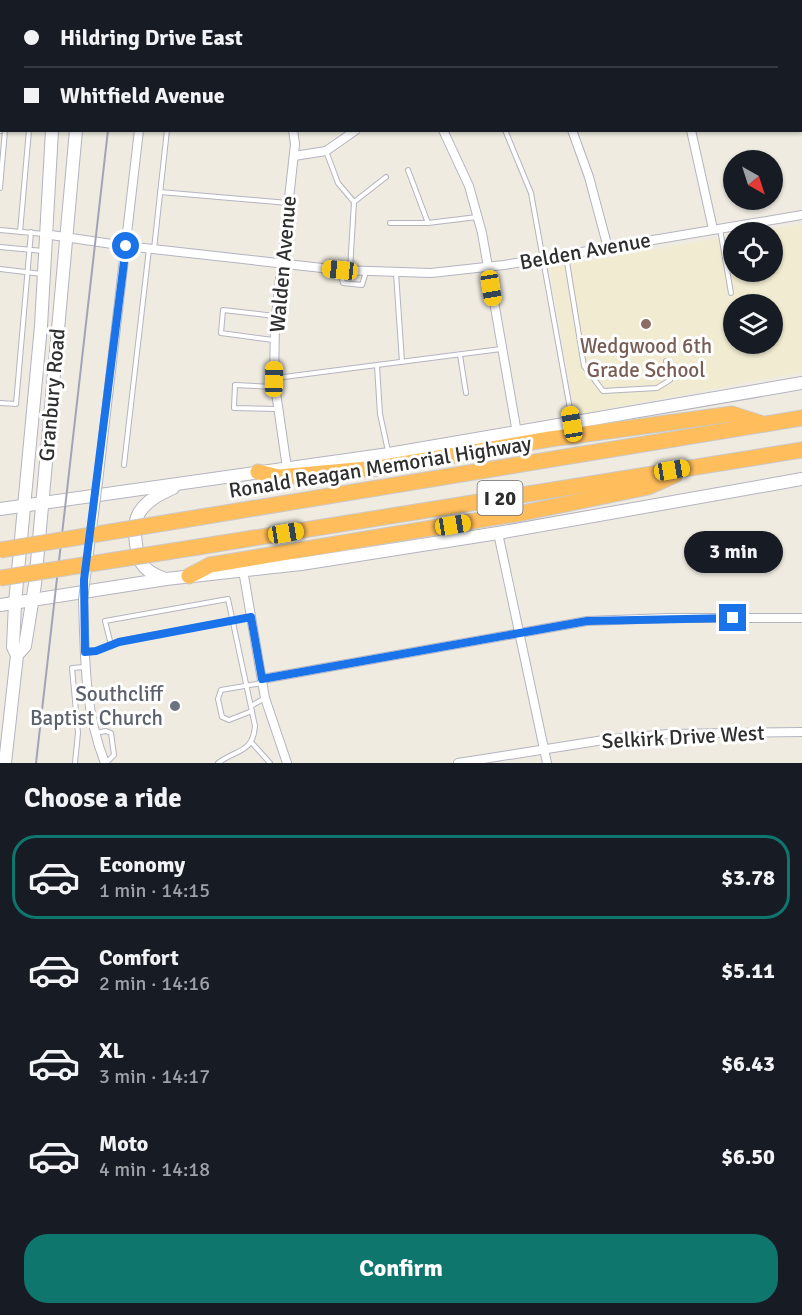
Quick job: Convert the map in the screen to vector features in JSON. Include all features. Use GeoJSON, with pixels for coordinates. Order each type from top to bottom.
{"type":"FeatureCollection","features":[{"type":"Feature","properties":{"kind":"highway"},"geometry":{"type":"LineString","coordinates":[[258,472],[279,477],[378,468],[550,439],[732,414],[766,424]]}},
{"type":"Feature","properties":{"kind":"highway","name":"Ronald Reagan Memorial Highway"},"geometry":{"type":"LineString","coordinates":[[0,550],[802,418]]}},
{"type":"Feature","properties":{"kind":"highway","name":"I 20"},"geometry":{"type":"LineString","coordinates":[[0,578],[802,450]]}},
{"type":"Feature","properties":{"kind":"highway"},"geometry":{"type":"LineString","coordinates":[[189,576],[210,566],[503,517],[648,487],[694,466]]}},
{"type":"Feature","properties":{"kind":"main road","name":"Granbury Road"},"geometry":{"type":"LineString","coordinates":[[5,763],[17,655],[13,646],[15,603],[43,274],[52,132]]}},
{"type":"Feature","properties":{"kind":"main road","name":"Granbury Road"},"geometry":{"type":"LineString","coordinates":[[17,655],[25,646],[33,602],[64,236],[76,132]]}},
{"type":"Feature","properties":{"kind":"main road"},"geometry":{"type":"LineString","coordinates":[[0,509],[389,454],[802,383]]}},
{"type":"Feature","properties":{"kind":"main road"},"geometry":{"type":"LineString","coordinates":[[0,605],[33,602],[166,579],[301,564],[498,533],[802,479]]}},
{"type":"Feature","properties":{"kind":"main road"},"geometry":{"type":"LineString","coordinates":[[166,579],[150,573],[141,564],[136,553],[135,525],[139,513],[149,501],[182,483]]}},
{"type":"Feature","properties":{"kind":"street"},"geometry":{"type":"LineString","coordinates":[[105,763],[94,734],[88,705],[83,600],[139,132]]}},
{"type":"Feature","properties":{"kind":"street","name":"Walden Avenue"},"geometry":{"type":"LineString","coordinates":[[287,468],[275,383],[275,316],[294,156],[293,132]]}},
{"type":"Feature","properties":{"kind":"street"},"geometry":{"type":"LineString","coordinates":[[294,156],[326,151],[353,132]]}},
{"type":"Feature","properties":{"kind":"street"},"geometry":{"type":"LineString","coordinates":[[444,132],[469,186],[477,217],[517,433]]}},
{"type":"Feature","properties":{"kind":"street"},"geometry":{"type":"LineString","coordinates":[[573,132],[589,177],[608,248]]}},
{"type":"Feature","properties":{"kind":"street"},"geometry":{"type":"LineString","coordinates":[[692,132],[717,229]]}},
{"type":"Feature","properties":{"kind":"street","name":"Belden Avenue"},"geometry":{"type":"LineString","coordinates":[[44,234],[126,246],[345,270],[431,273],[544,259],[802,215]]}},
{"type":"Feature","properties":{"kind":"street"},"geometry":{"type":"LineString","coordinates":[[498,533],[547,763]]}},
{"type":"Feature","properties":{"kind":"street"},"geometry":{"type":"LineString","coordinates":[[243,570],[262,681],[287,763]]}},
{"type":"Feature","properties":{"kind":"street"},"geometry":{"type":"LineString","coordinates":[[262,681],[587,621],[667,618],[802,618]]}},
{"type":"Feature","properties":{"kind":"street","name":"Selkirk Drive West"},"geometry":{"type":"LineString","coordinates":[[458,763],[610,739],[668,734],[802,732]]}},
{"type":"Feature","properties":{"kind":"lane"},"geometry":{"type":"LineString","coordinates":[[0,188],[2,132]]}},
{"type":"Feature","properties":{"kind":"lane"},"geometry":{"type":"LineString","coordinates":[[20,232],[29,132]]}},
{"type":"Feature","properties":{"kind":"lane"},"geometry":{"type":"LineString","coordinates":[[124,465],[167,132]]}},
{"type":"Feature","properties":{"kind":"lane"},"geometry":{"type":"LineString","coordinates":[[506,132],[531,193],[572,424]]}},
{"type":"Feature","properties":{"kind":"lane"},"geometry":{"type":"LineString","coordinates":[[326,151],[338,183],[354,202]]}},
{"type":"Feature","properties":{"kind":"lane"},"geometry":{"type":"LineString","coordinates":[[408,170],[428,223]]}},
{"type":"Feature","properties":{"kind":"lane"},"geometry":{"type":"LineString","coordinates":[[366,272],[362,285],[343,283],[354,202],[386,177]]}},
{"type":"Feature","properties":{"kind":"lane"},"geometry":{"type":"LineString","coordinates":[[160,192],[288,203]]}},
{"type":"Feature","properties":{"kind":"lane"},"geometry":{"type":"LineString","coordinates":[[390,223],[428,223],[477,217]]}},
{"type":"Feature","properties":{"kind":"lane"},"geometry":{"type":"LineString","coordinates":[[717,229],[731,292]]}},
{"type":"Feature","properties":{"kind":"lane"},"geometry":{"type":"LineString","coordinates":[[0,230],[44,234]]}},
{"type":"Feature","properties":{"kind":"lane"},"geometry":{"type":"LineString","coordinates":[[0,403],[16,404],[31,232]]}},
{"type":"Feature","properties":{"kind":"lane"},"geometry":{"type":"LineString","coordinates":[[0,247],[44,251]]}},
{"type":"Feature","properties":{"kind":"lane"},"geometry":{"type":"LineString","coordinates":[[566,255],[584,366],[603,391],[657,388],[670,380],[666,362]]}},
{"type":"Feature","properties":{"kind":"lane"},"geometry":{"type":"LineString","coordinates":[[0,269],[43,274]]}},
{"type":"Feature","properties":{"kind":"lane"},"geometry":{"type":"LineString","coordinates":[[396,272],[402,362]]}},
{"type":"Feature","properties":{"kind":"lane"},"geometry":{"type":"LineString","coordinates":[[275,316],[224,310],[221,333],[275,340]]}},
{"type":"Feature","properties":{"kind":"lane"},"geometry":{"type":"LineString","coordinates":[[278,409],[234,408],[235,385],[275,383],[402,362],[501,349]]}},
{"type":"Feature","properties":{"kind":"lane"},"geometry":{"type":"LineString","coordinates":[[460,355],[466,393]]}},
{"type":"Feature","properties":{"kind":"lane"},"geometry":{"type":"LineString","coordinates":[[377,366],[380,414],[389,454]]}},
{"type":"Feature","properties":{"kind":"lane"},"geometry":{"type":"LineString","coordinates":[[111,645],[105,621],[228,598],[255,726],[252,742],[246,748],[218,763]]}},
{"type":"Feature","properties":{"kind":"lane"},"geometry":{"type":"LineString","coordinates":[[85,652],[251,617]]}},
{"type":"Feature","properties":{"kind":"lane"},"geometry":{"type":"LineString","coordinates":[[75,763],[78,733],[72,668],[86,666]]}},
{"type":"Feature","properties":{"kind":"lane"},"geometry":{"type":"LineString","coordinates":[[252,711],[229,720],[222,717],[218,699],[221,690],[262,681]]}},
{"type":"Feature","properties":{"kind":"lane"},"geometry":{"type":"LineString","coordinates":[[251,706],[266,698]]}},
{"type":"Feature","properties":{"kind":"lane"},"geometry":{"type":"LineString","coordinates":[[94,734],[106,731],[111,733],[114,739],[114,755],[105,763]]}},
{"type":"Feature","properties":{"kind":"lane"},"geometry":{"type":"LineString","coordinates":[[252,742],[270,763]]}},
{"type":"Feature","properties":{"kind":"shaded area","name":"Wedgwood 6th Grade School"},"geometry":{"type":"Polygon","coordinates":[[[802,224],[802,372],[575,415],[550,267],[723,238],[723,282],[783,282],[783,227],[802,224]]]}},
{"type":"Feature","properties":{"kind":"railway"},"geometry":{"type":"LineString","coordinates":[[36,763],[108,132]]}},
{"type":"Feature","properties":{"kind":"place","name":"Wedgwood 6th Grade School"},"geometry":{"type":"Point","coordinates":[646,324]}},
{"type":"Feature","properties":{"kind":"place","name":"Southcliff Baptist Church"},"geometry":{"type":"Point","coordinates":[175,706]}},
{"type":"Feature","properties":{"kind":"route"},"geometry":{"type":"LineString","coordinates":[[126,246],[84,580],[85,652],[96,651],[119,642],[251,617],[262,679],[587,621],[733,618]]}}]}
